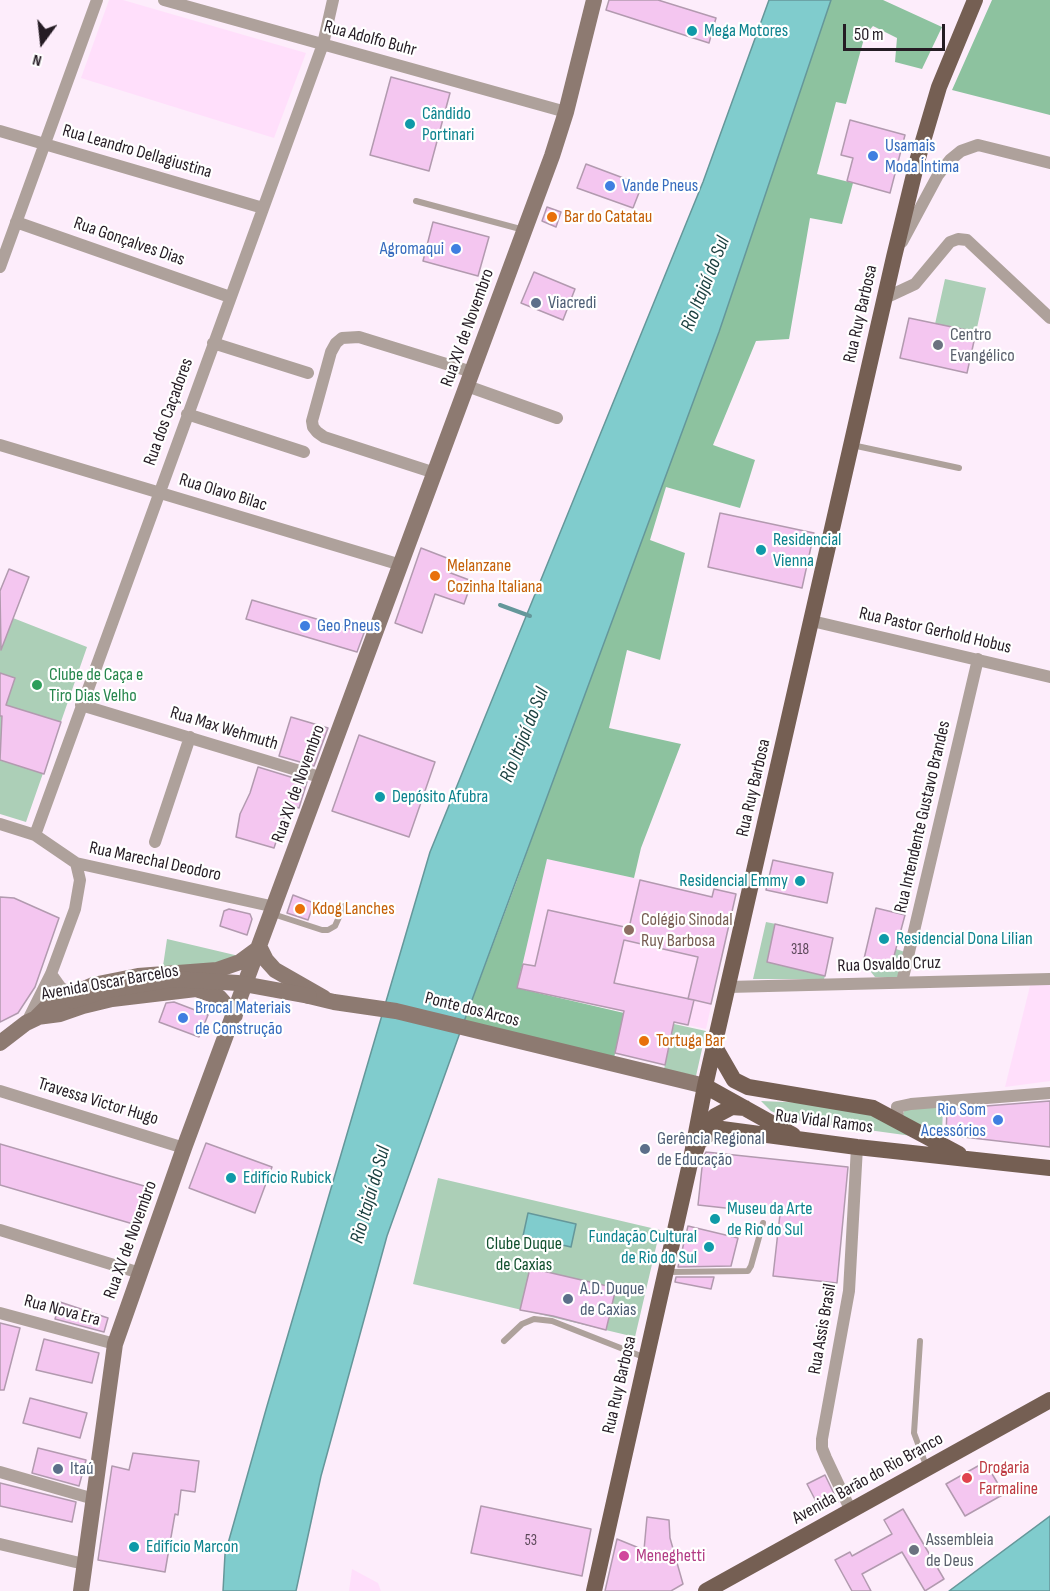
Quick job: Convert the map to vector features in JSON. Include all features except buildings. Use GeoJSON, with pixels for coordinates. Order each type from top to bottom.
{"type":"FeatureCollection","features":[{"type":"Feature","properties":{"kind":"main road","name":"Rua XV de Novembro"},"geometry":{"type":"LineString","coordinates":[[81,1591],[115,1344],[184,1148],[525,230],[566,112],[594,0]]}},
{"type":"Feature","properties":{"kind":"main road","name":"Rua Ruy Barbosa"},"geometry":{"type":"LineString","coordinates":[[594,1591],[691,1159],[705,1086],[894,257],[921,147],[939,87],[975,0]]}},
{"type":"Feature","properties":{"kind":"main road","name":"Avenida Oscar Barcelos"},"geometry":{"type":"LineString","coordinates":[[73,997],[93,985],[138,976],[217,970],[240,962],[260,948]]}},
{"type":"Feature","properties":{"kind":"main road"},"geometry":{"type":"LineString","coordinates":[[260,948],[266,960],[275,970],[331,1001]]}},
{"type":"Feature","properties":{"kind":"main road"},"geometry":{"type":"LineString","coordinates":[[196,988],[217,970]]}},
{"type":"Feature","properties":{"kind":"main road"},"geometry":{"type":"LineString","coordinates":[[138,976],[170,991]]}},
{"type":"Feature","properties":{"kind":"main road","name":"Ponte dos Arcos"},"geometry":{"type":"LineString","coordinates":[[73,997],[173,979],[238,983],[396,1011],[705,1086]]}},
{"type":"Feature","properties":{"kind":"main road","name":"Avenida Oscar Barcelos"},"geometry":{"type":"LineString","coordinates":[[0,1043],[32,1020],[112,999],[170,991],[196,988],[219,998],[235,1015]]}},
{"type":"Feature","properties":{"kind":"main road"},"geometry":{"type":"LineString","coordinates":[[32,1020],[73,997]]}},
{"type":"Feature","properties":{"kind":"main road","name":"Rua Vidal Ramos"},"geometry":{"type":"LineString","coordinates":[[715,1047],[734,1080],[748,1087],[873,1108],[968,1159]]}},
{"type":"Feature","properties":{"kind":"main road"},"geometry":{"type":"LineString","coordinates":[[705,1086],[801,1140]]}},
{"type":"Feature","properties":{"kind":"main road"},"geometry":{"type":"LineString","coordinates":[[691,1159],[706,1126],[715,1116],[732,1107],[746,1108]]}},
{"type":"Feature","properties":{"kind":"main road","name":"Rua Vidal Ramos"},"geometry":{"type":"LineString","coordinates":[[699,1142],[710,1132],[722,1129],[856,1147],[1050,1168]]}},
{"type":"Feature","properties":{"kind":"main road","name":"Avenida Barão do Rio Branco"},"geometry":{"type":"LineString","coordinates":[[705,1591],[1050,1400]]}},
{"type":"Feature","properties":{"kind":"street"},"geometry":{"type":"LineString","coordinates":[[0,267],[98,0]]}},
{"type":"Feature","properties":{"kind":"street","name":"Rua Adolfo Buhr"},"geometry":{"type":"LineString","coordinates":[[164,0],[566,112]]}},
{"type":"Feature","properties":{"kind":"street","name":"Rua dos Caçadores"},"geometry":{"type":"LineString","coordinates":[[35,835],[322,44],[333,0]]}},
{"type":"Feature","properties":{"kind":"street","name":"Rua Leandro Dellagiustina"},"geometry":{"type":"LineString","coordinates":[[0,131],[263,208]]}},
{"type":"Feature","properties":{"kind":"street"},"geometry":{"type":"LineString","coordinates":[[894,257],[938,175],[961,151],[978,145],[1050,163]]}},
{"type":"Feature","properties":{"kind":"street","name":"Rua Gonçalves Dias"},"geometry":{"type":"LineString","coordinates":[[16,222],[230,297]]}},
{"type":"Feature","properties":{"kind":"street"},"geometry":{"type":"LineString","coordinates":[[885,298],[915,284],[950,242],[958,239],[967,240],[1050,318]]}},
{"type":"Feature","properties":{"kind":"street"},"geometry":{"type":"LineString","coordinates":[[435,473],[324,437],[313,428],[312,421],[331,352],[342,338],[359,337],[470,379],[557,418]]}},
{"type":"Feature","properties":{"kind":"street"},"geometry":{"type":"LineString","coordinates":[[213,343],[308,373]]}},
{"type":"Feature","properties":{"kind":"street"},"geometry":{"type":"LineString","coordinates":[[187,414],[304,452]]}},
{"type":"Feature","properties":{"kind":"street","name":"Rua Olavo Bilac"},"geometry":{"type":"LineString","coordinates":[[0,445],[401,565]]}},
{"type":"Feature","properties":{"kind":"street","name":"Rua Pastor Gerhold Hobus"},"geometry":{"type":"LineString","coordinates":[[812,621],[1050,677]]}},
{"type":"Feature","properties":{"kind":"street","name":"Rua Intendente Gustavo Brandes"},"geometry":{"type":"LineString","coordinates":[[902,982],[978,659]]}},
{"type":"Feature","properties":{"kind":"street","name":"Rua Max Wehmuth"},"geometry":{"type":"LineString","coordinates":[[81,705],[323,778]]}},
{"type":"Feature","properties":{"kind":"street"},"geometry":{"type":"LineString","coordinates":[[155,842],[190,737]]}},
{"type":"Feature","properties":{"kind":"street","name":"Rua Marechal Deodoro"},"geometry":{"type":"LineString","coordinates":[[0,824],[35,835],[76,863],[274,910]]}},
{"type":"Feature","properties":{"kind":"street"},"geometry":{"type":"LineString","coordinates":[[32,1020],[75,909],[80,880],[76,863]]}},
{"type":"Feature","properties":{"kind":"street"},"geometry":{"type":"LineString","coordinates":[[51,974],[73,997]]}},
{"type":"Feature","properties":{"kind":"street","name":"Rua Osvaldo Cruz"},"geometry":{"type":"LineString","coordinates":[[728,987],[1050,978]]}},
{"type":"Feature","properties":{"kind":"street","name":"Travessa Victor Hugo"},"geometry":{"type":"LineString","coordinates":[[0,1091],[184,1148]]}},
{"type":"Feature","properties":{"kind":"street"},"geometry":{"type":"LineString","coordinates":[[898,1120],[897,1107],[911,1104],[1050,1093]]}},
{"type":"Feature","properties":{"kind":"street","name":"Rua Assis Brasil"},"geometry":{"type":"LineString","coordinates":[[851,1511],[822,1448],[849,1291],[856,1147]]}},
{"type":"Feature","properties":{"kind":"street"},"geometry":{"type":"LineString","coordinates":[[0,1230],[140,1273]]}},
{"type":"Feature","properties":{"kind":"street","name":"Rua Nova Era"},"geometry":{"type":"LineString","coordinates":[[0,1313],[115,1344]]}},
{"type":"Feature","properties":{"kind":"street"},"geometry":{"type":"LineString","coordinates":[[0,1472],[94,1499]]}},
{"type":"Feature","properties":{"kind":"street"},"geometry":{"type":"LineString","coordinates":[[0,1544],[84,1564]]}},
{"type":"Feature","properties":{"kind":"lane"},"geometry":{"type":"LineString","coordinates":[[416,201],[525,230]]}},
{"type":"Feature","properties":{"kind":"lane"},"geometry":{"type":"LineString","coordinates":[[852,445],[958,468]]}},
{"type":"Feature","properties":{"kind":"lane"},"geometry":{"type":"LineString","coordinates":[[274,910],[322,930],[328,930],[335,926],[345,906]]}},
{"type":"Feature","properties":{"kind":"lane"},"geometry":{"type":"LineString","coordinates":[[666,1272],[748,1271],[763,1222]]}},
{"type":"Feature","properties":{"kind":"lane"},"geometry":{"type":"LineString","coordinates":[[504,1341],[522,1324],[534,1319],[552,1321],[646,1358]]}},
{"type":"Feature","properties":{"kind":"lane"},"geometry":{"type":"LineString","coordinates":[[920,1341],[914,1432],[927,1468]]}},
{"type":"Feature","properties":{"kind":"shaded area"},"geometry":{"type":"Polygon","coordinates":[[[109,0],[123,0],[306,53],[274,138],[81,78],[109,0]]]}},
{"type":"Feature","properties":{"kind":"shaded area","name":"Colégio Sinodal Ruy Barbosa"},"geometry":{"type":"Polygon","coordinates":[[[547,858],[712,896],[714,889],[736,893],[706,1029],[517,988],[547,858]]]}},
{"type":"Feature","properties":{"kind":"shaded area"},"geometry":{"type":"Polygon","coordinates":[[[1031,982],[1050,982],[1050,1081],[1005,1087],[1031,982]]]}},
{"type":"Feature","properties":{"kind":"shaded area"},"geometry":{"type":"Polygon","coordinates":[[[352,1569],[378,1583],[381,1591],[349,1591],[352,1569]]]}},
{"type":"Feature","properties":{"kind":"green space"},"geometry":{"type":"Polygon","coordinates":[[[831,0],[883,0],[942,27],[922,69],[895,62],[897,38],[873,26],[865,35],[846,104],[836,102],[817,174],[853,183],[842,224],[810,218],[789,339],[756,341],[713,445],[755,460],[740,508],[666,487],[650,540],[685,553],[660,660],[627,650],[609,728],[681,744],[641,848],[634,878],[547,859],[517,988],[624,1013],[614,1058],[462,1027],[516,883],[831,0]]]}},
{"type":"Feature","properties":{"kind":"green space"},"geometry":{"type":"Polygon","coordinates":[[[992,0],[1050,0],[1050,115],[952,90],[992,0]]]}},
{"type":"Feature","properties":{"kind":"green space"},"geometry":{"type":"Polygon","coordinates":[[[945,279],[986,288],[976,332],[935,324],[945,279]]]}},
{"type":"Feature","properties":{"kind":"green space","name":"Clube de Caça e Tiro Dias Velho"},"geometry":{"type":"Polygon","coordinates":[[[9,569],[29,577],[13,618],[87,647],[26,822],[0,814],[0,591],[9,569]]]}},
{"type":"Feature","properties":{"kind":"green space"},"geometry":{"type":"Polygon","coordinates":[[[766,922],[776,924],[767,962],[825,976],[824,979],[753,979],[766,922]]]}},
{"type":"Feature","properties":{"kind":"green space"},"geometry":{"type":"Polygon","coordinates":[[[167,939],[239,956],[234,964],[163,966],[167,939]]]}},
{"type":"Feature","properties":{"kind":"green space"},"geometry":{"type":"Polygon","coordinates":[[[896,949],[905,952],[898,978],[875,977],[871,972],[873,966],[890,971],[896,949]]]}},
{"type":"Feature","properties":{"kind":"green space"},"geometry":{"type":"Polygon","coordinates":[[[674,1024],[706,1031],[696,1076],[664,1069],[674,1024]]]}},
{"type":"Feature","properties":{"kind":"green space"},"geometry":{"type":"Polygon","coordinates":[[[761,1101],[833,1104],[870,1111],[912,1136],[788,1119],[771,1111],[761,1101]]]}},
{"type":"Feature","properties":{"kind":"green space"},"geometry":{"type":"Polygon","coordinates":[[[943,1107],[942,1134],[928,1131],[904,1117],[903,1113],[906,1109],[943,1107]]]}},
{"type":"Feature","properties":{"kind":"green space","name":"Clube Duque de Caxias"},"geometry":{"type":"Polygon","coordinates":[[[438,1178],[660,1230],[635,1337],[413,1284],[438,1178]]]}},
{"type":"Feature","properties":{"kind":"water","name":"Rio Itajaí do Sul"},"geometry":{"type":"Polygon","coordinates":[[[769,0],[831,0],[719,332],[387,1236],[321,1476],[296,1591],[223,1591],[225,1554],[430,852],[703,182],[769,0]]]}},
{"type":"Feature","properties":{"kind":"water"},"geometry":{"type":"Polygon","coordinates":[[[528,1213],[576,1224],[571,1247],[523,1236],[528,1213]]]}},
{"type":"Feature","properties":{"kind":"water"},"geometry":{"type":"Polygon","coordinates":[[[1050,1516],[1050,1591],[949,1591],[1050,1516]]]}},
{"type":"Feature","properties":{"kind":"waterway"},"geometry":{"type":"LineString","coordinates":[[500,605],[530,616]]}},
{"type":"Feature","properties":{"kind":"place","name":"Mega Motores"},"geometry":{"type":"Point","coordinates":[692,31]}},
{"type":"Feature","properties":{"kind":"place","name":"Cândido Portinari"},"geometry":{"type":"Point","coordinates":[410,124]}},
{"type":"Feature","properties":{"kind":"place","name":"Usamais Moda Íntima"},"geometry":{"type":"Point","coordinates":[873,156]}},
{"type":"Feature","properties":{"kind":"place","name":"Vande Pneus"},"geometry":{"type":"Point","coordinates":[610,186]}},
{"type":"Feature","properties":{"kind":"place","name":"Bar do Catatau"},"geometry":{"type":"Point","coordinates":[552,217]}},
{"type":"Feature","properties":{"kind":"place","name":"Agromaqui"},"geometry":{"type":"Point","coordinates":[456,249]}},
{"type":"Feature","properties":{"kind":"place","name":"Viacredi"},"geometry":{"type":"Point","coordinates":[536,303]}},
{"type":"Feature","properties":{"kind":"place","name":"Centro Evangélico"},"geometry":{"type":"Point","coordinates":[938,345]}},
{"type":"Feature","properties":{"kind":"place","name":"Residencial Vienna"},"geometry":{"type":"Point","coordinates":[761,550]}},
{"type":"Feature","properties":{"kind":"place","name":"Melanzane Cozinha Italiana"},"geometry":{"type":"Point","coordinates":[435,576]}},
{"type":"Feature","properties":{"kind":"place","name":"Geo Pneus"},"geometry":{"type":"Point","coordinates":[305,626]}},
{"type":"Feature","properties":{"kind":"place","name":"Clube de Caça e Tiro Dias Velho"},"geometry":{"type":"Point","coordinates":[37,685]}},
{"type":"Feature","properties":{"kind":"place","name":"Depósito Afubra"},"geometry":{"type":"Point","coordinates":[380,797]}},
{"type":"Feature","properties":{"kind":"place","name":"Residencial Emmy"},"geometry":{"type":"Point","coordinates":[800,881]}},
{"type":"Feature","properties":{"kind":"place","name":"Kdog Lanches"},"geometry":{"type":"Point","coordinates":[300,909]}},
{"type":"Feature","properties":{"kind":"place","name":"Colégio Sinodal Ruy Barbosa"},"geometry":{"type":"Point","coordinates":[629,930]}},
{"type":"Feature","properties":{"kind":"place","name":"Residencial Dona Lilian"},"geometry":{"type":"Point","coordinates":[884,939]}},
{"type":"Feature","properties":{"kind":"place","name":"Brocal Materiais de Construção"},"geometry":{"type":"Point","coordinates":[183,1018]}},
{"type":"Feature","properties":{"kind":"place","name":"Tortuga Bar"},"geometry":{"type":"Point","coordinates":[644,1041]}},
{"type":"Feature","properties":{"kind":"place","name":"Rio Som Acessórios"},"geometry":{"type":"Point","coordinates":[998,1120]}},
{"type":"Feature","properties":{"kind":"place","name":"Gerência Regional de Educação"},"geometry":{"type":"Point","coordinates":[645,1149]}},
{"type":"Feature","properties":{"kind":"place","name":"Edifício Rubick"},"geometry":{"type":"Point","coordinates":[231,1178]}},
{"type":"Feature","properties":{"kind":"place","name":"Museu da Arte de Rio do Sul"},"geometry":{"type":"Point","coordinates":[715,1219]}},
{"type":"Feature","properties":{"kind":"place","name":"Fundação Cultural de Rio do Sul"},"geometry":{"type":"Point","coordinates":[709,1247]}},
{"type":"Feature","properties":{"kind":"place","name":"A.D. Duque de Caxias"},"geometry":{"type":"Point","coordinates":[568,1299]}},
{"type":"Feature","properties":{"kind":"place","name":"Itaú"},"geometry":{"type":"Point","coordinates":[58,1469]}},
{"type":"Feature","properties":{"kind":"place","name":"Drogaria Farmaline"},"geometry":{"type":"Point","coordinates":[967,1478]}},
{"type":"Feature","properties":{"kind":"place","name":"Edifício Marcon"},"geometry":{"type":"Point","coordinates":[134,1547]}},
{"type":"Feature","properties":{"kind":"place","name":"Assembleia de Deus"},"geometry":{"type":"Point","coordinates":[914,1550]}},
{"type":"Feature","properties":{"kind":"place","name":"Meneghetti"},"geometry":{"type":"Point","coordinates":[624,1556]}}]}
